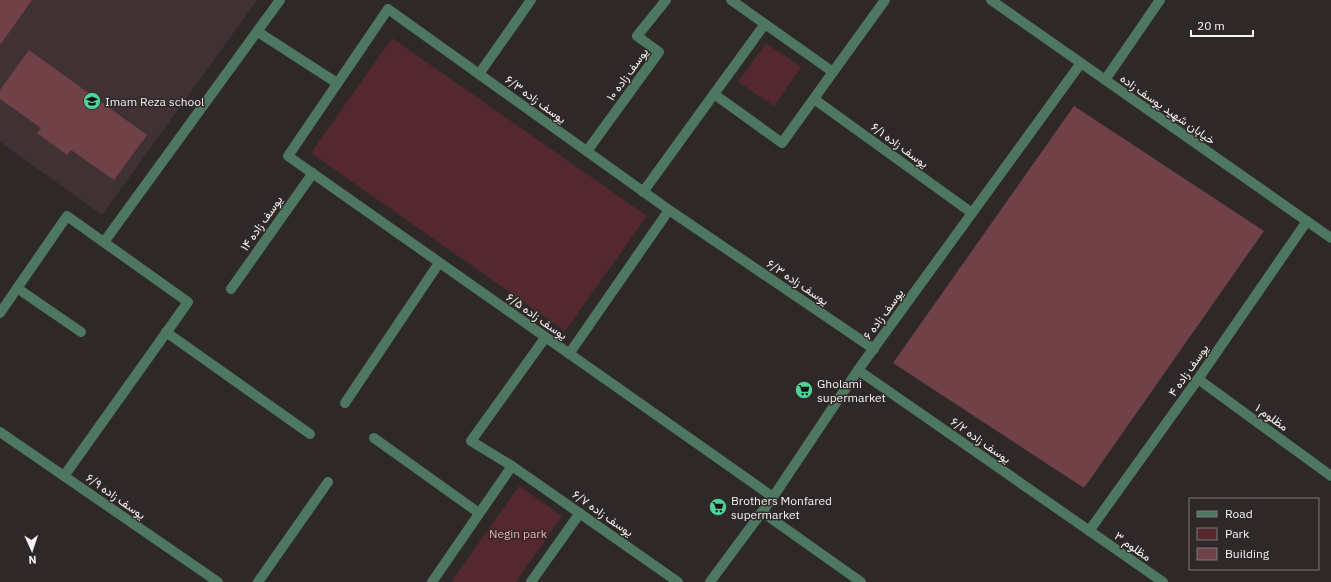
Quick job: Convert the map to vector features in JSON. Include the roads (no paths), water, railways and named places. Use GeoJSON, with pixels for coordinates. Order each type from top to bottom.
{"type":"FeatureCollection","features":[{"type":"Feature","properties":{"kind":"street"},"geometry":{"type":"LineString","coordinates":[[104,242],[280,0]]}},
{"type":"Feature","properties":{"kind":"street"},"geometry":{"type":"LineString","coordinates":[[479,74],[531,0]]}},
{"type":"Feature","properties":{"kind":"street","name":"یوسف زاده ۱۰"},"geometry":{"type":"LineString","coordinates":[[587,151],[660,52],[637,36],[666,0]]}},
{"type":"Feature","properties":{"kind":"street"},"geometry":{"type":"LineString","coordinates":[[731,0],[833,72]]}},
{"type":"Feature","properties":{"kind":"street"},"geometry":{"type":"LineString","coordinates":[[714,94],[782,143],[885,0]]}},
{"type":"Feature","properties":{"kind":"street","name":"خیابان شهید یوسف زاده"},"geometry":{"type":"LineString","coordinates":[[991,0],[1331,238]]}},
{"type":"Feature","properties":{"kind":"street"},"geometry":{"type":"LineString","coordinates":[[1105,80],[1160,0]]}},
{"type":"Feature","properties":{"kind":"street","name":"یوسف زاده ۶/۳"},"geometry":{"type":"LineString","coordinates":[[337,83],[388,9],[643,192],[874,349]]}},
{"type":"Feature","properties":{"kind":"street"},"geometry":{"type":"LineString","coordinates":[[643,192],[765,24]]}},
{"type":"Feature","properties":{"kind":"street"},"geometry":{"type":"LineString","coordinates":[[258,32],[337,83]]}},
{"type":"Feature","properties":{"kind":"street","name":"یوسف زاده ۶"},"geometry":{"type":"LineString","coordinates":[[710,582],[773,497],[858,370],[1080,63]]}},
{"type":"Feature","properties":{"kind":"street","name":"یوسف زاده ۶/۵"},"geometry":{"type":"LineString","coordinates":[[337,83],[288,156],[773,497]]}},
{"type":"Feature","properties":{"kind":"street","name":"یوسف زاده ۶/۱"},"geometry":{"type":"LineString","coordinates":[[814,99],[972,213]]}},
{"type":"Feature","properties":{"kind":"street","name":"یوسف زاده ۱۴"},"geometry":{"type":"LineString","coordinates":[[231,289],[313,173]]}},
{"type":"Feature","properties":{"kind":"street"},"geometry":{"type":"LineString","coordinates":[[568,354],[669,210]]}},
{"type":"Feature","properties":{"kind":"street"},"geometry":{"type":"LineString","coordinates":[[0,313],[67,216],[188,302],[64,476]]}},
{"type":"Feature","properties":{"kind":"street","name":"یوسف زاده ۴"},"geometry":{"type":"LineString","coordinates":[[1089,531],[1198,379],[1307,221]]}},
{"type":"Feature","properties":{"kind":"street"},"geometry":{"type":"LineString","coordinates":[[345,403],[439,263]]}},
{"type":"Feature","properties":{"kind":"street"},"geometry":{"type":"LineString","coordinates":[[17,288],[80,332]]}},
{"type":"Feature","properties":{"kind":"street"},"geometry":{"type":"LineString","coordinates":[[166,332],[310,434]]}},
{"type":"Feature","properties":{"kind":"street","name":"یوسف زاده ۶/۷"},"geometry":{"type":"LineString","coordinates":[[545,338],[471,441],[512,466],[678,582]]}},
{"type":"Feature","properties":{"kind":"street","name":"یوسف زاده ۶/۲"},"geometry":{"type":"LineString","coordinates":[[858,370],[1089,531]]}},
{"type":"Feature","properties":{"kind":"street","name":"مظلوم ۱"},"geometry":{"type":"LineString","coordinates":[[1198,379],[1331,476]]}},
{"type":"Feature","properties":{"kind":"street","name":"یوسف زاده ۶/۹"},"geometry":{"type":"LineString","coordinates":[[0,432],[218,582]]}},
{"type":"Feature","properties":{"kind":"street"},"geometry":{"type":"LineString","coordinates":[[374,438],[479,514]]}},
{"type":"Feature","properties":{"kind":"street"},"geometry":{"type":"LineString","coordinates":[[432,582],[512,466]]}},
{"type":"Feature","properties":{"kind":"street"},"geometry":{"type":"LineString","coordinates":[[258,582],[328,482]]}},
{"type":"Feature","properties":{"kind":"street"},"geometry":{"type":"LineString","coordinates":[[762,512],[861,582]]}},
{"type":"Feature","properties":{"kind":"street"},"geometry":{"type":"LineString","coordinates":[[531,582],[580,513]]}},
{"type":"Feature","properties":{"kind":"street","name":"مظلوم ۳"},"geometry":{"type":"LineString","coordinates":[[1089,531],[1163,582]]}},
{"type":"Feature","properties":{"kind":"place","name":"Imam Reza school"},"geometry":{"type":"Point","coordinates":[92,101]}},
{"type":"Feature","properties":{"kind":"place","name":"Gholami supermarket"},"geometry":{"type":"Point","coordinates":[804,390]}},
{"type":"Feature","properties":{"kind":"place","name":"Brothers Monfared supermarket"},"geometry":{"type":"Point","coordinates":[718,507]}},
{"type":"Feature","properties":{"kind":"park label","name":"Negin park"},"geometry":{"type":"Point","coordinates":[518,533]}}]}
